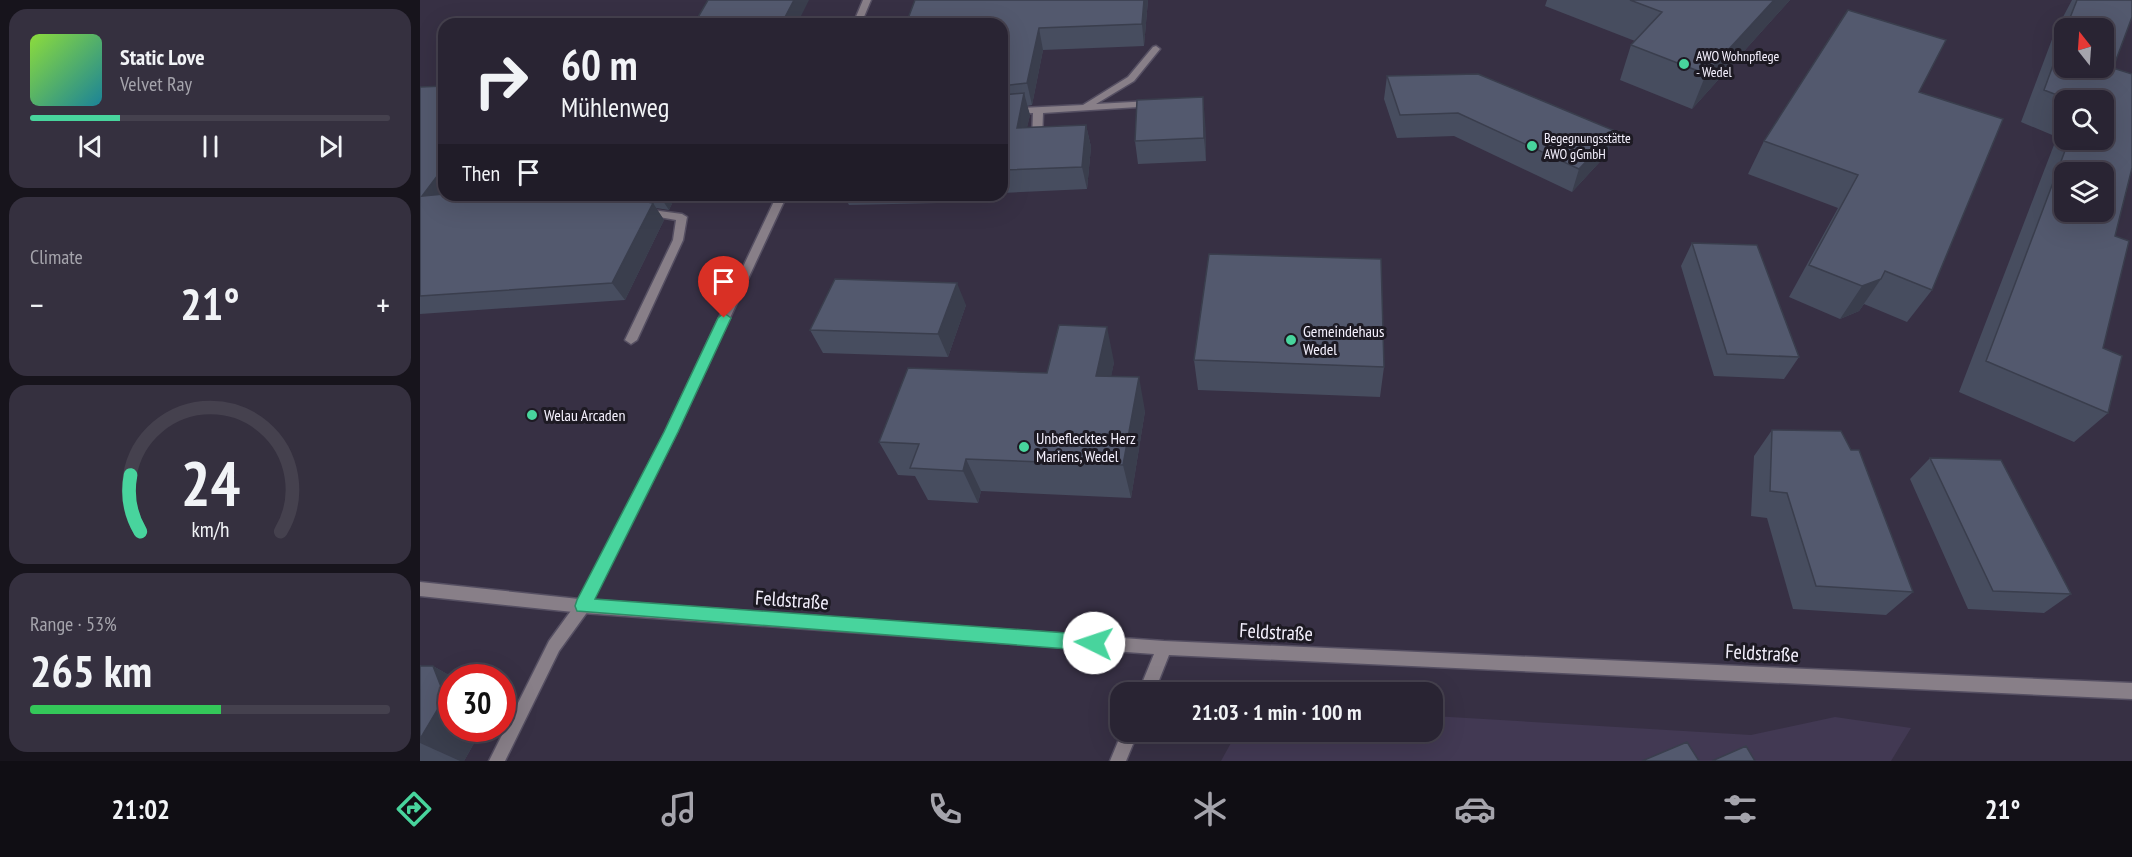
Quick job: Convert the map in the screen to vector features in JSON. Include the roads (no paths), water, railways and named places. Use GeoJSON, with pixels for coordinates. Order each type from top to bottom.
{"type":"FeatureCollection","features":[{"type":"Feature","properties":{"kind":"street"},"geometry":{"type":"LineString","coordinates":[[860,18],[867,0]]}},
{"type":"Feature","properties":{"kind":"street"},"geometry":{"type":"LineString","coordinates":[[1086,107],[1131,79],[1156,49]]}},
{"type":"Feature","properties":{"kind":"street"},"geometry":{"type":"LineString","coordinates":[[1008,112],[1164,104]]}},
{"type":"Feature","properties":{"kind":"street"},"geometry":{"type":"LineString","coordinates":[[1037,141],[1038,110]]}},
{"type":"Feature","properties":{"kind":"street"},"geometry":{"type":"LineString","coordinates":[[497,761],[554,646],[583,606],[671,432],[779,201]]}},
{"type":"Feature","properties":{"kind":"street"},"geometry":{"type":"LineString","coordinates":[[631,340],[678,240],[682,217],[652,213]]}},
{"type":"Feature","properties":{"kind":"street","name":"Feldstraße"},"geometry":{"type":"LineString","coordinates":[[420,589],[583,606],[1164,648],[2132,691]]}},
{"type":"Feature","properties":{"kind":"street"},"geometry":{"type":"LineString","coordinates":[[1150,682],[1164,648]]}},
{"type":"Feature","properties":{"kind":"street"},"geometry":{"type":"LineString","coordinates":[[1118,761],[1126,742]]}},
{"type":"Feature","properties":{"kind":"place","name":"AWO Wohnpflege - Wedel"},"geometry":{"type":"Point","coordinates":[1684,64]}},
{"type":"Feature","properties":{"kind":"place","name":"Begegnungsstätte AWO gGmbH"},"geometry":{"type":"Point","coordinates":[1532,146]}},
{"type":"Feature","properties":{"kind":"place","name":"Gemeindehaus Wedel"},"geometry":{"type":"Point","coordinates":[1291,340]}},
{"type":"Feature","properties":{"kind":"place","name":"Welau Arcaden"},"geometry":{"type":"Point","coordinates":[532,415]}},
{"type":"Feature","properties":{"kind":"place","name":"Unbeflecktes Herz Mariens, Wedel"},"geometry":{"type":"Point","coordinates":[1024,447]}}]}
